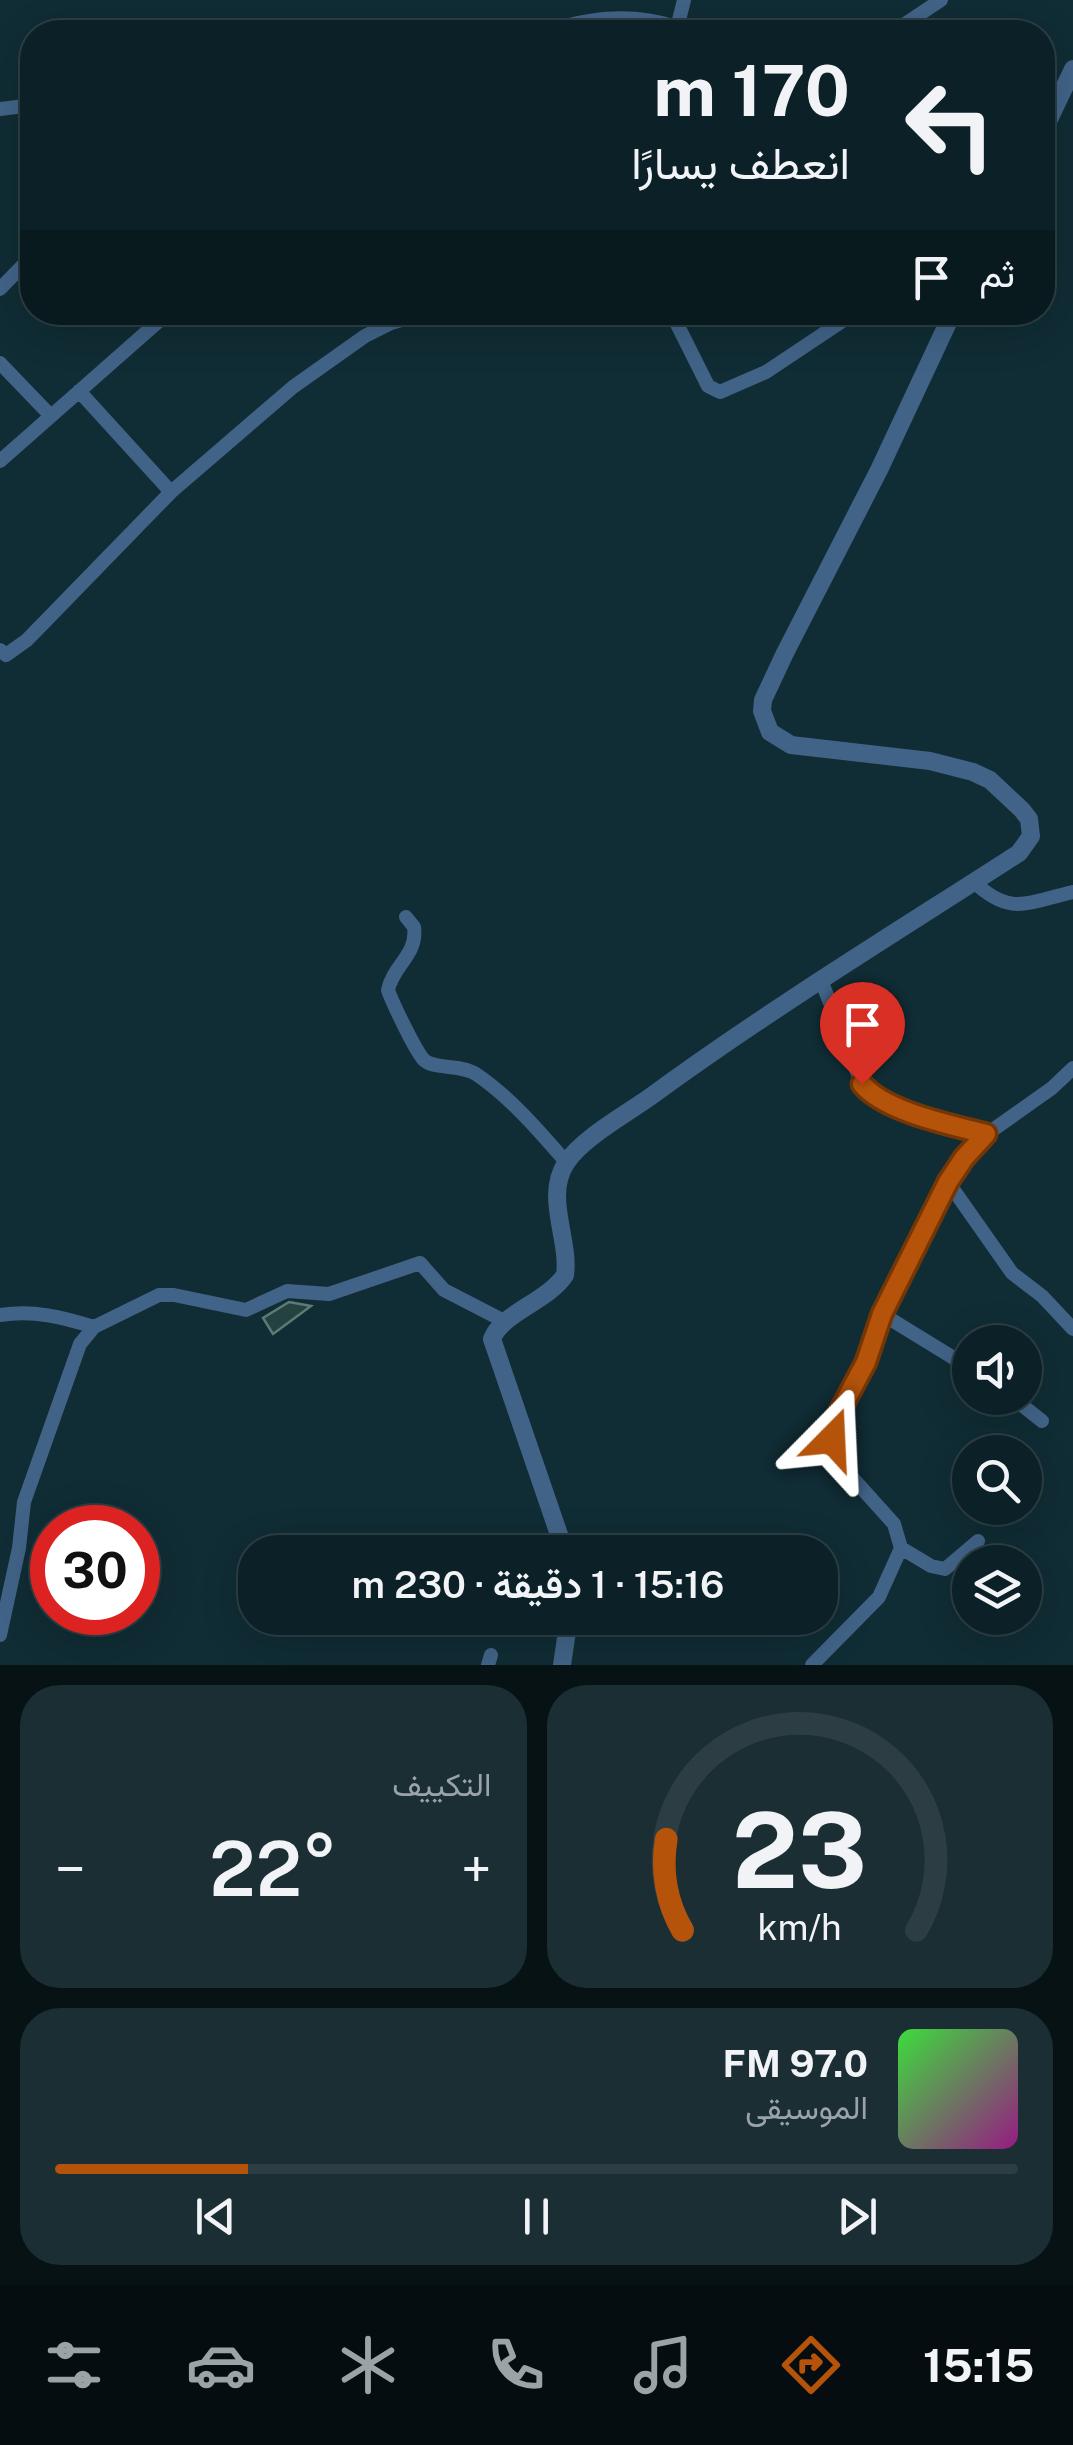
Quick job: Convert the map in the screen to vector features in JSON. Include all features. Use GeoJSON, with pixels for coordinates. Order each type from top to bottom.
{"type":"FeatureCollection","features":[{"type":"Feature","properties":{"kind":"street"},"geometry":{"type":"LineString","coordinates":[[911,20],[942,0]]}},
{"type":"Feature","properties":{"kind":"street"},"geometry":{"type":"LineString","coordinates":[[590,20],[647,20]]}},
{"type":"Feature","properties":{"kind":"street"},"geometry":{"type":"LineString","coordinates":[[1055,107],[1073,69]]}},
{"type":"Feature","properties":{"kind":"street"},"geometry":{"type":"LineString","coordinates":[[0,288],[20,268]]}},
{"type":"Feature","properties":{"kind":"street"},"geometry":{"type":"LineString","coordinates":[[0,460],[154,325]]}},
{"type":"Feature","properties":{"kind":"street"},"geometry":{"type":"LineString","coordinates":[[2,654],[28,640],[171,492],[293,387],[388,325]]}},
{"type":"Feature","properties":{"kind":"street"},"geometry":{"type":"LineString","coordinates":[[678,325],[708,386],[720,392],[766,372],[839,325]]}},
{"type":"Feature","properties":{"kind":"street"},"geometry":{"type":"LineString","coordinates":[[559,1535],[492,1344],[494,1332],[542,1298],[565,1275],[557,1186],[566,1162],[672,1081],[882,938],[1019,852],[1031,836],[1029,820],[1022,810],[990,780],[930,761],[791,744],[770,732],[762,711],[763,700],[785,653],[879,470],[947,325]]}},
{"type":"Feature","properties":{"kind":"street"},"geometry":{"type":"LineString","coordinates":[[0,363],[49,414]]}},
{"type":"Feature","properties":{"kind":"street"},"geometry":{"type":"LineString","coordinates":[[79,391],[171,492]]}},
{"type":"Feature","properties":{"kind":"street"},"geometry":{"type":"LineString","coordinates":[[974,882],[990,897],[1007,904],[1073,892]]}},
{"type":"Feature","properties":{"kind":"street"},"geometry":{"type":"LineString","coordinates":[[406,917],[414,927],[414,947],[388,990],[421,1056],[432,1064],[454,1066],[475,1074],[539,1131],[566,1162]]}},
{"type":"Feature","properties":{"kind":"street"},"geometry":{"type":"LineString","coordinates":[[821,980],[868,1091],[913,1112],[986,1134]]}},
{"type":"Feature","properties":{"kind":"street"},"geometry":{"type":"LineString","coordinates":[[812,1665],[879,1597],[901,1548],[894,1524],[848,1474],[832,1446],[833,1424],[866,1362],[882,1314],[964,1158],[986,1134],[1052,1088],[1073,1068]]}},
{"type":"Feature","properties":{"kind":"street"},"geometry":{"type":"LineString","coordinates":[[948,1182],[1012,1273],[1042,1296],[1073,1329]]}},
{"type":"Feature","properties":{"kind":"street"},"geometry":{"type":"LineString","coordinates":[[0,1634],[33,1472],[80,1344],[94,1327],[160,1295],[174,1294],[246,1310],[287,1291],[328,1294],[420,1263],[444,1290],[506,1322]]}},
{"type":"Feature","properties":{"kind":"street"},"geometry":{"type":"LineString","coordinates":[[0,1314],[56,1315],[94,1327]]}},
{"type":"Feature","properties":{"kind":"street"},"geometry":{"type":"LineString","coordinates":[[882,1314],[952,1357]]}},
{"type":"Feature","properties":{"kind":"street"},"geometry":{"type":"LineString","coordinates":[[1033,1415],[1042,1422]]}},
{"type":"Feature","properties":{"kind":"street"},"geometry":{"type":"LineString","coordinates":[[901,1548],[931,1566],[945,1569],[978,1542]]}},
{"type":"Feature","properties":{"kind":"street"},"geometry":{"type":"LineString","coordinates":[[562,1665],[566,1635]]}},
{"type":"Feature","properties":{"kind":"lane"},"geometry":{"type":"LineString","coordinates":[[829,325],[832,330]]}},
{"type":"Feature","properties":{"kind":"building"},"geometry":{"type":"Polygon","coordinates":[[[289,1302],[311,1306],[273,1334],[263,1318],[289,1302]]]}},
{"type":"Feature","properties":{"kind":"route"},"geometry":{"type":"LineString","coordinates":[[832,1439],[833,1424],[866,1362],[882,1314],[948,1182],[986,1134],[883,1100],[862,1084]]}}]}
